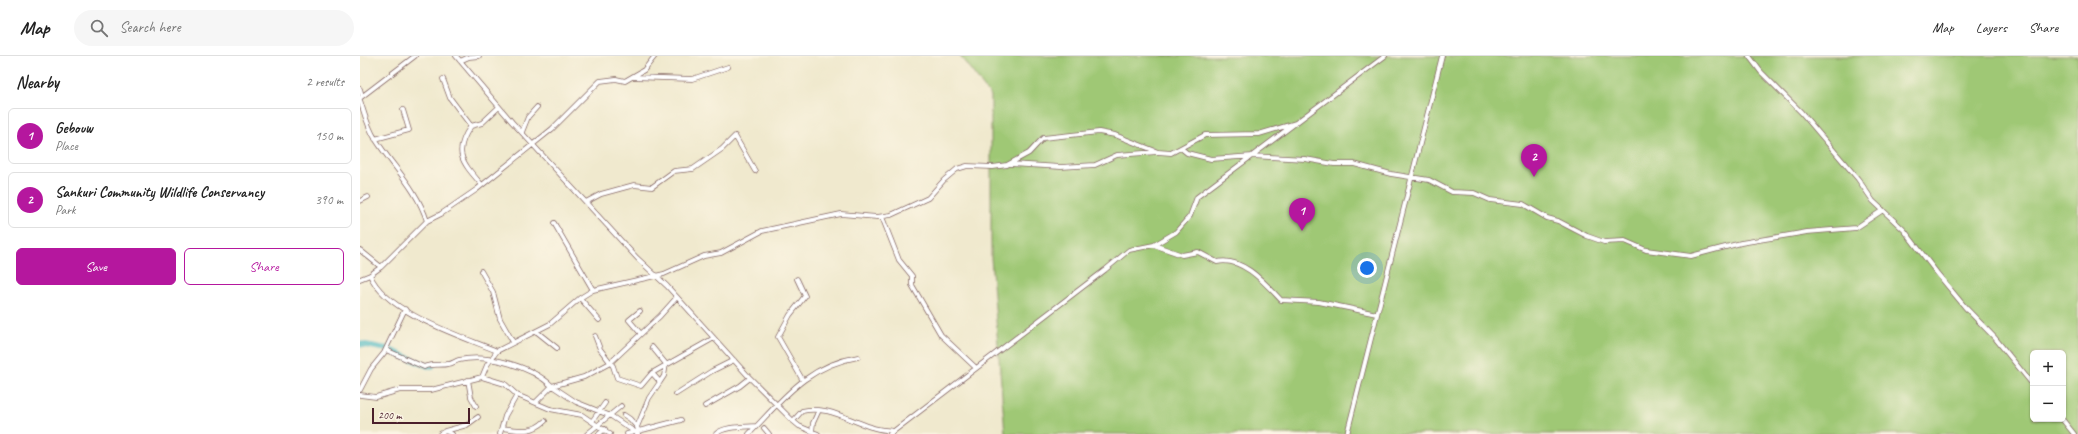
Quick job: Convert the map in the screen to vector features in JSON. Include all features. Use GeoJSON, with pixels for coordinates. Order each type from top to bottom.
{"type":"FeatureCollection","features":[{"type":"Feature","properties":{"kind":"street"},"geometry":{"type":"LineString","coordinates":[[361,98],[415,56]]}},
{"type":"Feature","properties":{"kind":"street"},"geometry":{"type":"LineString","coordinates":[[456,56],[532,144],[637,258],[677,297],[750,378],[799,426],[818,434]]}},
{"type":"Feature","properties":{"kind":"street"},"geometry":{"type":"LineString","coordinates":[[460,61],[469,57],[479,56]]}},
{"type":"Feature","properties":{"kind":"street"},"geometry":{"type":"LineString","coordinates":[[360,279],[370,275],[381,267],[427,221],[441,214],[482,185],[557,125],[600,81],[616,79],[625,81],[644,70],[655,56]]}},
{"type":"Feature","properties":{"kind":"street"},"geometry":{"type":"LineString","coordinates":[[793,421],[802,411],[819,410],[832,412],[870,427],[891,433],[975,367],[1105,270],[1121,255],[1129,250],[1154,244],[1182,226],[1190,216],[1197,197],[1385,56]]}},
{"type":"Feature","properties":{"kind":"street"},"geometry":{"type":"LineString","coordinates":[[1347,434],[1442,56]]}},
{"type":"Feature","properties":{"kind":"street"},"geometry":{"type":"LineString","coordinates":[[1748,56],[1761,72],[1801,112],[1858,179],[1873,200],[1904,230],[1942,279],[1965,306],[1996,338],[2030,381]]}},
{"type":"Feature","properties":{"kind":"street"},"geometry":{"type":"LineString","coordinates":[[633,76],[692,79],[728,67]]}},
{"type":"Feature","properties":{"kind":"street"},"geometry":{"type":"LineString","coordinates":[[443,79],[450,98],[471,126]]}},
{"type":"Feature","properties":{"kind":"street"},"geometry":{"type":"LineString","coordinates":[[360,89],[361,98],[375,139],[408,182],[422,206],[427,221]]}},
{"type":"Feature","properties":{"kind":"street"},"geometry":{"type":"LineString","coordinates":[[482,185],[466,164],[460,148],[463,139],[471,126],[482,123],[499,107]]}},
{"type":"Feature","properties":{"kind":"street"},"geometry":{"type":"LineString","coordinates":[[522,132],[528,117],[537,107]]}},
{"type":"Feature","properties":{"kind":"street"},"geometry":{"type":"LineString","coordinates":[[375,139],[409,130],[403,110]]}},
{"type":"Feature","properties":{"kind":"street"},"geometry":{"type":"LineString","coordinates":[[482,377],[497,351],[513,342],[537,332],[556,320],[580,298],[593,290],[664,274],[704,256],[721,253],[762,231],[780,229],[840,214],[882,217],[891,215],[928,198],[944,180],[957,170],[967,166],[993,167],[1010,164],[1061,167],[1095,165],[1117,155],[1158,152],[1171,153],[1182,149],[1205,135],[1259,134],[1296,123]]}},
{"type":"Feature","properties":{"kind":"street"},"geometry":{"type":"LineString","coordinates":[[1010,164],[1029,153],[1043,138],[1074,136],[1088,133],[1115,135],[1158,152]]}},
{"type":"Feature","properties":{"kind":"street"},"geometry":{"type":"LineString","coordinates":[[586,202],[601,194],[634,185],[652,187],[674,171],[693,169],[722,149],[735,136],[755,171]]}},
{"type":"Feature","properties":{"kind":"street"},"geometry":{"type":"LineString","coordinates":[[1182,149],[1187,153],[1211,159],[1253,156],[1305,159],[1334,164],[1354,164],[1390,174],[1429,180],[1452,192],[1474,192],[1490,200],[1522,204],[1547,218],[1558,221],[1587,236],[1604,242],[1625,240],[1646,250],[1691,256],[1741,243],[1807,232],[1856,228],[1883,210]]}},
{"type":"Feature","properties":{"kind":"street"},"geometry":{"type":"LineString","coordinates":[[360,201],[368,197]]}},
{"type":"Feature","properties":{"kind":"street"},"geometry":{"type":"LineString","coordinates":[[882,217],[899,260],[912,276],[912,285],[941,334],[975,367]]}},
{"type":"Feature","properties":{"kind":"street"},"geometry":{"type":"LineString","coordinates":[[554,222],[593,290]]}},
{"type":"Feature","properties":{"kind":"street"},"geometry":{"type":"LineString","coordinates":[[1154,244],[1182,255],[1198,252],[1217,262],[1227,260],[1254,273],[1281,300],[1319,302],[1377,314]]}},
{"type":"Feature","properties":{"kind":"street"},"geometry":{"type":"LineString","coordinates":[[360,250],[381,267]]}},
{"type":"Feature","properties":{"kind":"street"},"geometry":{"type":"LineString","coordinates":[[481,271],[493,292],[500,319],[513,342]]}},
{"type":"Feature","properties":{"kind":"street"},"geometry":{"type":"LineString","coordinates":[[370,275],[379,289],[405,309],[439,328],[497,351]]}},
{"type":"Feature","properties":{"kind":"street"},"geometry":{"type":"LineString","coordinates":[[797,279],[805,296],[790,315],[778,337],[802,379]]}},
{"type":"Feature","properties":{"kind":"street"},"geometry":{"type":"LineString","coordinates":[[536,402],[552,386],[584,377],[610,363],[660,316],[677,297]]}},
{"type":"Feature","properties":{"kind":"street"},"geometry":{"type":"LineString","coordinates":[[580,298],[598,320]]}},
{"type":"Feature","properties":{"kind":"street"},"geometry":{"type":"LineString","coordinates":[[360,390],[369,372],[386,350],[405,309]]}},
{"type":"Feature","properties":{"kind":"street"},"geometry":{"type":"LineString","coordinates":[[640,311],[629,320],[641,334]]}},
{"type":"Feature","properties":{"kind":"street"},"geometry":{"type":"LineString","coordinates":[[537,332],[557,348]]}},
{"type":"Feature","properties":{"kind":"street"},"geometry":{"type":"LineString","coordinates":[[595,336],[600,349],[610,363],[617,378],[637,386],[642,385],[652,373],[666,364],[714,338]]}},
{"type":"Feature","properties":{"kind":"street"},"geometry":{"type":"LineString","coordinates":[[637,430],[649,398],[664,376],[666,364],[652,347]]}},
{"type":"Feature","properties":{"kind":"street"},"geometry":{"type":"LineString","coordinates":[[386,350],[424,367],[427,365],[446,365],[460,360],[491,359],[523,368],[543,379],[576,402],[611,416],[637,430]]}},
{"type":"Feature","properties":{"kind":"street"},"geometry":{"type":"LineString","coordinates":[[749,434],[785,394],[802,379],[835,362],[858,357]]}},
{"type":"Feature","properties":{"kind":"street"},"geometry":{"type":"LineString","coordinates":[[676,394],[712,371],[734,360]]}},
{"type":"Feature","properties":{"kind":"street"},"geometry":{"type":"LineString","coordinates":[[652,373],[660,382]]}},
{"type":"Feature","properties":{"kind":"street"},"geometry":{"type":"LineString","coordinates":[[360,395],[376,397],[400,390],[430,390],[482,377],[505,384],[518,395],[550,409],[576,413],[593,420],[610,434]]}},
{"type":"Feature","properties":{"kind":"street"},"geometry":{"type":"LineString","coordinates":[[705,406],[740,386],[750,378]]}},
{"type":"Feature","properties":{"kind":"street"},"geometry":{"type":"LineString","coordinates":[[468,380],[471,397],[476,406]]}},
{"type":"Feature","properties":{"kind":"street"},"geometry":{"type":"LineString","coordinates":[[500,434],[506,416],[518,395]]}},
{"type":"Feature","properties":{"kind":"street"},"geometry":{"type":"LineString","coordinates":[[593,420],[605,403]]}},
{"type":"Feature","properties":{"kind":"street"},"geometry":{"type":"LineString","coordinates":[[587,434],[611,416],[621,406]]}},
{"type":"Feature","properties":{"kind":"street"},"geometry":{"type":"LineString","coordinates":[[812,431],[813,423],[819,410]]}},
{"type":"Feature","properties":{"kind":"street"},"geometry":{"type":"LineString","coordinates":[[624,415],[630,419],[637,430]]}},
{"type":"Feature","properties":{"kind":"street"},"geometry":{"type":"LineString","coordinates":[[440,434],[445,431],[468,425],[478,417]]}},
{"type":"Feature","properties":{"kind":"street"},"geometry":{"type":"LineString","coordinates":[[627,434],[637,430],[681,420]]}},
{"type":"Feature","properties":{"kind":"street"},"geometry":{"type":"LineString","coordinates":[[502,428],[522,433],[534,431],[545,421]]}},
{"type":"Feature","properties":{"kind":"street"},"geometry":{"type":"LineString","coordinates":[[2064,422],[2074,434]]}},
{"type":"Feature","properties":{"kind":"street"},"geometry":{"type":"LineString","coordinates":[[716,434],[720,431],[756,426]]}},
{"type":"Feature","properties":{"kind":"street"},"geometry":{"type":"LineString","coordinates":[[764,428],[769,434]]}},
{"type":"Feature","properties":{"kind":"street"},"geometry":{"type":"LineString","coordinates":[[599,434],[605,429]]}},
{"type":"Feature","properties":{"kind":"street"},"geometry":{"type":"LineString","coordinates":[[445,431],[452,434]]}},
{"type":"Feature","properties":{"kind":"green space"},"geometry":{"type":"Polygon","coordinates":[[[960,56],[2078,56],[2078,434],[1005,434],[991,258],[991,96],[960,56]]]}},
{"type":"Feature","properties":{"kind":"waterway"},"geometry":{"type":"LineString","coordinates":[[360,344],[387,349],[428,366],[432,366]]}},
{"type":"Feature","properties":{"kind":"place","name":"Sankuri Community Wildlife Conservancy"},"geometry":{"type":"Point","coordinates":[1534,177]}},
{"type":"Feature","properties":{"kind":"place","name":"Gebouw"},"geometry":{"type":"Point","coordinates":[1302,231]}}]}
